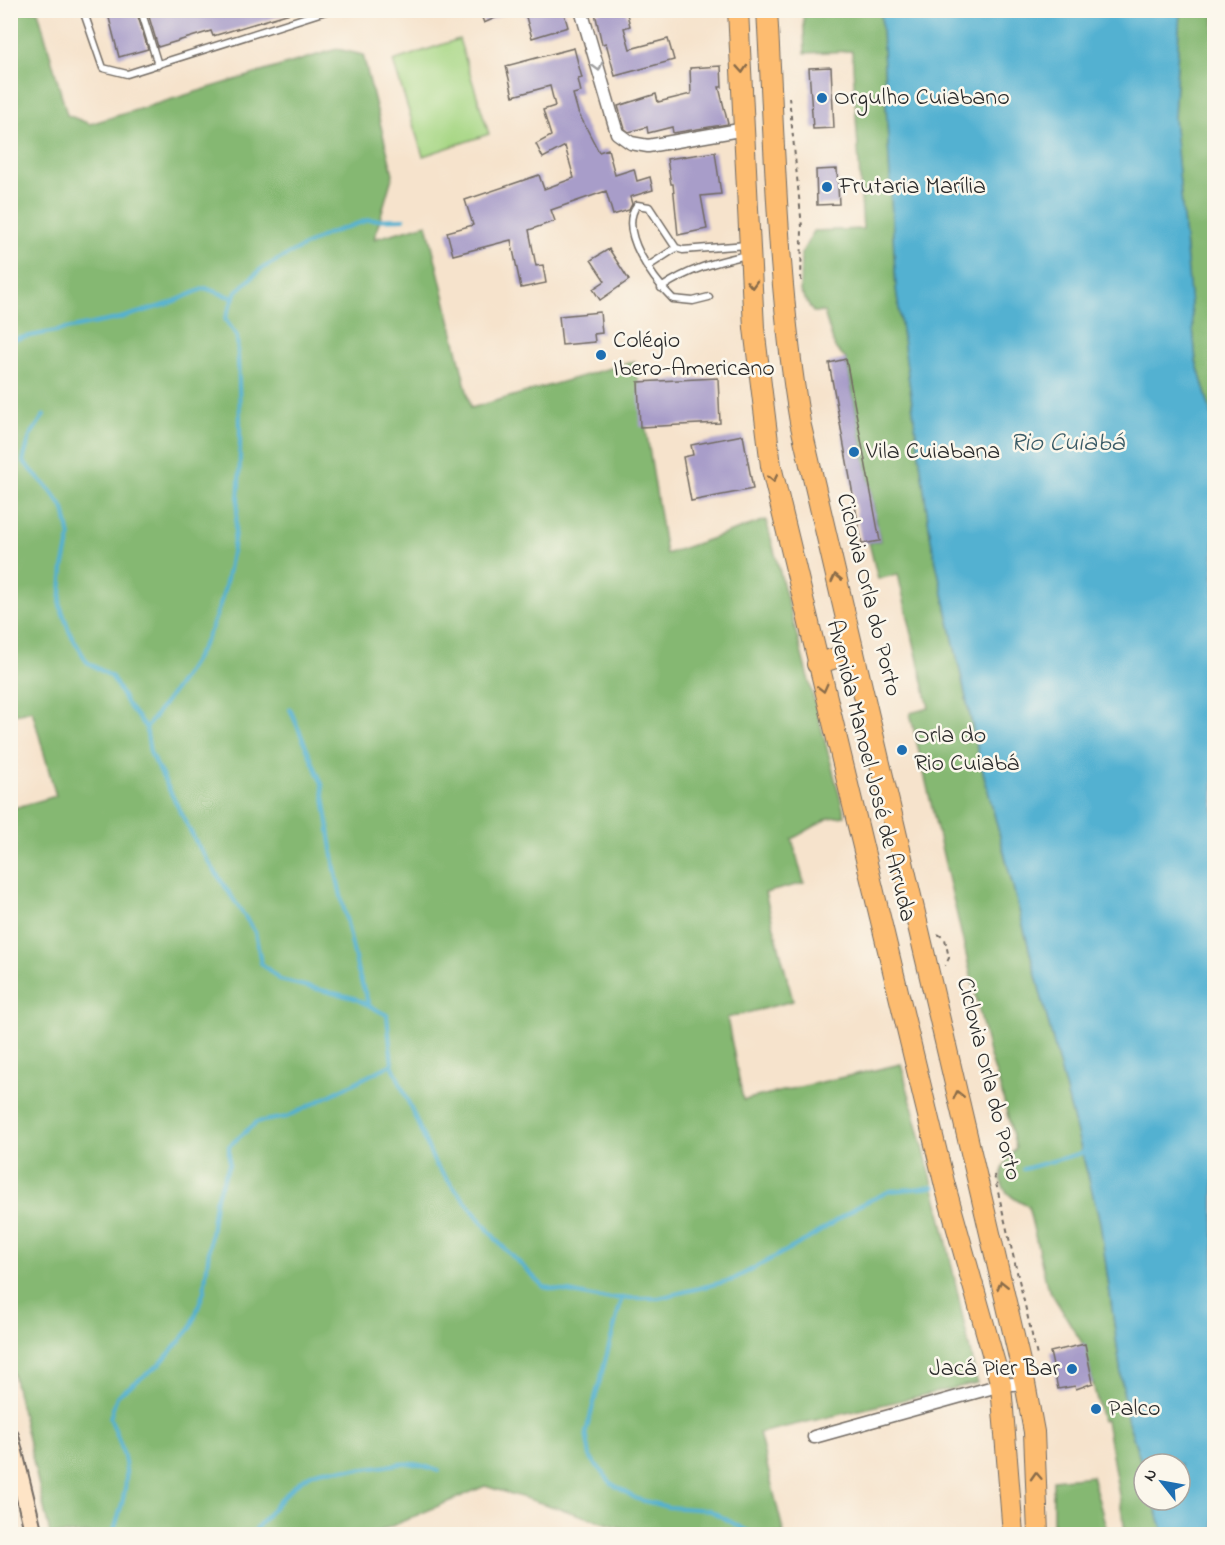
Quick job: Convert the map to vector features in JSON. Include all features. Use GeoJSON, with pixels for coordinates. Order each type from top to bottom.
{"type":"FeatureCollection","features":[{"type":"Feature","properties":{"kind":"main road","name":"Avenida Manoel José de Arruda"},"geometry":{"type":"LineString","coordinates":[[738,10],[754,328],[765,432],[785,531],[945,1186],[1001,1385],[1013,1534]]}},
{"type":"Feature","properties":{"kind":"main road","name":"Avenida Manoel José de Arruda"},"geometry":{"type":"LineString","coordinates":[[767,10],[778,219],[791,367],[805,444],[1025,1383],[1034,1432],[1038,1534]]}},
{"type":"Feature","properties":{"kind":"main road"},"geometry":{"type":"LineString","coordinates":[[817,664],[854,652]]}},
{"type":"Feature","properties":{"kind":"street"},"geometry":{"type":"LineString","coordinates":[[581,10],[617,133],[632,143],[648,146],[745,129]]}},
{"type":"Feature","properties":{"kind":"street"},"geometry":{"type":"LineString","coordinates":[[814,1437],[1001,1385],[1025,1383]]}},
{"type":"Feature","properties":{"kind":"street"},"geometry":{"type":"LineString","coordinates":[[10,1436],[34,1534]]}},
{"type":"Feature","properties":{"kind":"lane"},"geometry":{"type":"LineString","coordinates":[[83,10],[103,68],[127,74],[329,10]]}},
{"type":"Feature","properties":{"kind":"lane"},"geometry":{"type":"LineString","coordinates":[[141,10],[158,64]]}},
{"type":"Feature","properties":{"kind":"lane"},"geometry":{"type":"LineString","coordinates":[[709,297],[693,301],[673,299],[662,288],[647,267],[630,227],[630,214],[637,205],[649,207],[676,248],[683,250],[751,249]]}},
{"type":"Feature","properties":{"kind":"lane"},"geometry":{"type":"LineString","coordinates":[[647,267],[676,248]]}},
{"type":"Feature","properties":{"kind":"lane"},"geometry":{"type":"LineString","coordinates":[[662,288],[681,274],[751,249]]}},
{"type":"Feature","properties":{"kind":"path"},"geometry":{"type":"LineString","coordinates":[[789,94],[801,227],[801,286]]}},
{"type":"Feature","properties":{"kind":"path","name":"Ciclovia Orla do Porto"},"geometry":{"type":"LineString","coordinates":[[935,929],[945,939],[949,957],[944,973]]}},
{"type":"Feature","properties":{"kind":"path","name":"Ciclovia Orla do Porto"},"geometry":{"type":"LineString","coordinates":[[992,1166],[1025,1300],[1038,1367]]}},
{"type":"Feature","properties":{"kind":"green space"},"geometry":{"type":"Polygon","coordinates":[[[11,11],[38,11],[67,115],[90,124],[337,49],[363,55],[393,174],[374,239],[427,224],[471,408],[635,361],[666,554],[766,520],[845,816],[829,818],[792,839],[804,883],[765,893],[793,1001],[727,1018],[743,1100],[901,1064],[940,1211],[977,1383],[759,1433],[784,1534],[642,1534],[485,1486],[373,1534],[50,1534],[10,1361],[10,809],[56,796],[32,710],[11,715],[11,11]]]}},
{"type":"Feature","properties":{"kind":"green space"},"geometry":{"type":"Polygon","coordinates":[[[803,11],[881,11],[896,288],[931,540],[978,752],[1100,1222],[1127,1418],[1138,1452],[1132,1452],[1132,1512],[1157,1512],[1164,1534],[1109,1534],[1125,1530],[1106,1420],[1102,1421],[1084,1346],[1047,1286],[1028,1206],[1009,1194],[1001,1182],[1004,1166],[1016,1148],[989,1053],[910,713],[929,708],[898,574],[878,579],[869,543],[880,541],[846,359],[835,348],[824,312],[813,312],[800,291],[801,254],[814,231],[863,229],[852,51],[805,53],[803,11]]]}},
{"type":"Feature","properties":{"kind":"green space"},"geometry":{"type":"Polygon","coordinates":[[[1180,11],[1214,11],[1214,423],[1196,361],[1174,118],[1180,11]]]}},
{"type":"Feature","properties":{"kind":"green space"},"geometry":{"type":"Polygon","coordinates":[[[459,39],[489,134],[423,156],[393,61],[459,39]]]}},
{"type":"Feature","properties":{"kind":"green space"},"geometry":{"type":"Polygon","coordinates":[[[1092,1476],[1108,1534],[1053,1534],[1053,1480],[1092,1476]]]}},
{"type":"Feature","properties":{"kind":"water","name":"Rio Cuiabá"},"geometry":{"type":"Polygon","coordinates":[[[881,11],[1180,11],[1174,118],[1196,361],[1214,423],[1214,1534],[1164,1534],[1157,1512],[1192,1512],[1192,1452],[1138,1452],[1127,1418],[1100,1222],[978,752],[931,540],[896,288],[881,11]]]}},
{"type":"Feature","properties":{"kind":"building"},"geometry":{"type":"Polygon","coordinates":[[[107,10],[136,10],[148,49],[119,57],[107,10]]]}},
{"type":"Feature","properties":{"kind":"building"},"geometry":{"type":"Polygon","coordinates":[[[147,10],[289,10],[290,13],[213,36],[211,31],[158,47],[147,10]]]}},
{"type":"Feature","properties":{"kind":"building"},"geometry":{"type":"Polygon","coordinates":[[[479,10],[513,10],[484,23],[479,10]]]}},
{"type":"Feature","properties":{"kind":"building"},"geometry":{"type":"Polygon","coordinates":[[[524,10],[563,10],[568,27],[532,38],[524,10]]]}},
{"type":"Feature","properties":{"kind":"building"},"geometry":{"type":"Polygon","coordinates":[[[605,10],[626,10],[630,26],[624,28],[630,49],[668,39],[674,60],[615,76],[606,43],[602,44],[595,13],[605,10]]]}},
{"type":"Feature","properties":{"kind":"building"},"geometry":{"type":"Polygon","coordinates":[[[574,48],[582,78],[578,79],[581,92],[573,94],[578,112],[599,152],[608,149],[615,175],[634,169],[637,181],[650,177],[653,190],[630,197],[632,204],[629,210],[613,215],[606,191],[551,210],[555,221],[529,230],[536,266],[543,265],[546,283],[521,288],[511,240],[453,255],[447,232],[473,225],[465,200],[539,175],[544,189],[574,178],[565,146],[543,158],[536,144],[551,136],[543,110],[555,106],[550,86],[513,96],[506,66],[574,48]]]}},
{"type":"Feature","properties":{"kind":"building"},"geometry":{"type":"Polygon","coordinates":[[[721,66],[722,87],[719,87],[728,124],[673,133],[672,127],[648,133],[647,127],[629,132],[625,129],[618,106],[656,94],[658,102],[691,94],[690,68],[721,66]]]}},
{"type":"Feature","properties":{"kind":"building","name":"Orgulho Cuiabano"},"geometry":{"type":"Polygon","coordinates":[[[831,67],[834,128],[813,129],[809,68],[831,67]]]}},
{"type":"Feature","properties":{"kind":"building"},"geometry":{"type":"Polygon","coordinates":[[[715,152],[721,194],[701,196],[707,229],[678,235],[673,184],[671,184],[667,159],[715,152]]]}},
{"type":"Feature","properties":{"kind":"building","name":"Frutaria Marília"},"geometry":{"type":"Polygon","coordinates":[[[837,169],[839,204],[817,205],[816,170],[837,169]]]}},
{"type":"Feature","properties":{"kind":"building"},"geometry":{"type":"Polygon","coordinates":[[[609,249],[629,280],[600,300],[593,289],[605,281],[591,260],[609,249]]]}},
{"type":"Feature","properties":{"kind":"building"},"geometry":{"type":"Polygon","coordinates":[[[600,312],[602,333],[594,334],[595,342],[562,345],[559,316],[600,312]]]}},
{"type":"Feature","properties":{"kind":"building","name":"Vila Cuiabana"},"geometry":{"type":"Polygon","coordinates":[[[846,359],[880,541],[862,544],[829,363],[846,359]]]}},
{"type":"Feature","properties":{"kind":"building"},"geometry":{"type":"Polygon","coordinates":[[[718,378],[720,423],[640,427],[638,382],[718,378]]]}},
{"type":"Feature","properties":{"kind":"building"},"geometry":{"type":"Polygon","coordinates":[[[743,435],[753,489],[691,501],[683,457],[693,455],[691,445],[743,435]]]}},
{"type":"Feature","properties":{"kind":"building","name":"Jacá Pier Bar"},"geometry":{"type":"Polygon","coordinates":[[[1085,1344],[1093,1383],[1076,1389],[1075,1386],[1058,1389],[1050,1352],[1085,1344]]]}},
{"type":"Feature","properties":{"kind":"waterway"},"geometry":{"type":"LineString","coordinates":[[404,219],[368,220],[327,234],[261,269],[236,292],[225,319],[237,336],[240,408],[239,484],[231,560],[223,596],[205,642],[146,728],[150,752],[197,844],[255,932],[261,963],[280,980],[354,998],[387,1015],[392,1064],[435,1164],[499,1243],[544,1287],[598,1298],[659,1298],[732,1280],[808,1239],[860,1205],[890,1191],[934,1187]]}},
{"type":"Feature","properties":{"kind":"waterway"},"geometry":{"type":"LineString","coordinates":[[10,340],[117,319],[168,304],[205,288],[233,298]]}},
{"type":"Feature","properties":{"kind":"waterway"},"geometry":{"type":"LineString","coordinates":[[44,415],[30,436],[23,461],[64,509],[70,537],[63,568],[60,605],[70,633],[87,662],[112,677],[127,704],[146,728]]}},
{"type":"Feature","properties":{"kind":"waterway"},"geometry":{"type":"LineString","coordinates":[[290,709],[322,784],[335,869],[358,972],[369,1005]]}},
{"type":"Feature","properties":{"kind":"waterway"},"geometry":{"type":"LineString","coordinates":[[113,1534],[123,1501],[126,1476],[122,1451],[110,1418],[117,1396],[160,1364],[191,1328],[204,1291],[215,1201],[229,1165],[229,1146],[257,1122],[287,1117],[392,1064]]}},
{"type":"Feature","properties":{"kind":"waterway"},"geometry":{"type":"LineString","coordinates":[[1024,1169],[1085,1152]]}},
{"type":"Feature","properties":{"kind":"waterway"},"geometry":{"type":"LineString","coordinates":[[622,1298],[586,1432],[590,1457],[612,1484],[637,1499],[668,1507],[709,1510],[753,1534]]}},
{"type":"Feature","properties":{"kind":"waterway"},"geometry":{"type":"LineString","coordinates":[[252,1534],[291,1489],[319,1471],[377,1468],[409,1463],[438,1471]]}},
{"type":"Feature","properties":{"kind":"place","name":"Orgulho Cuiabano"},"geometry":{"type":"Point","coordinates":[822,98]}},
{"type":"Feature","properties":{"kind":"place","name":"Frutaria Marília"},"geometry":{"type":"Point","coordinates":[827,187]}},
{"type":"Feature","properties":{"kind":"place","name":"Colégio Ibero-Americano"},"geometry":{"type":"Point","coordinates":[601,355]}},
{"type":"Feature","properties":{"kind":"place","name":"Vila Cuiabana"},"geometry":{"type":"Point","coordinates":[854,452]}},
{"type":"Feature","properties":{"kind":"place","name":"Orla do Rio Cuiabá"},"geometry":{"type":"Point","coordinates":[902,750]}},
{"type":"Feature","properties":{"kind":"place","name":"Jacá Pier Bar"},"geometry":{"type":"Point","coordinates":[1072,1369]}},
{"type":"Feature","properties":{"kind":"place","name":"Palco"},"geometry":{"type":"Point","coordinates":[1096,1409]}}]}
